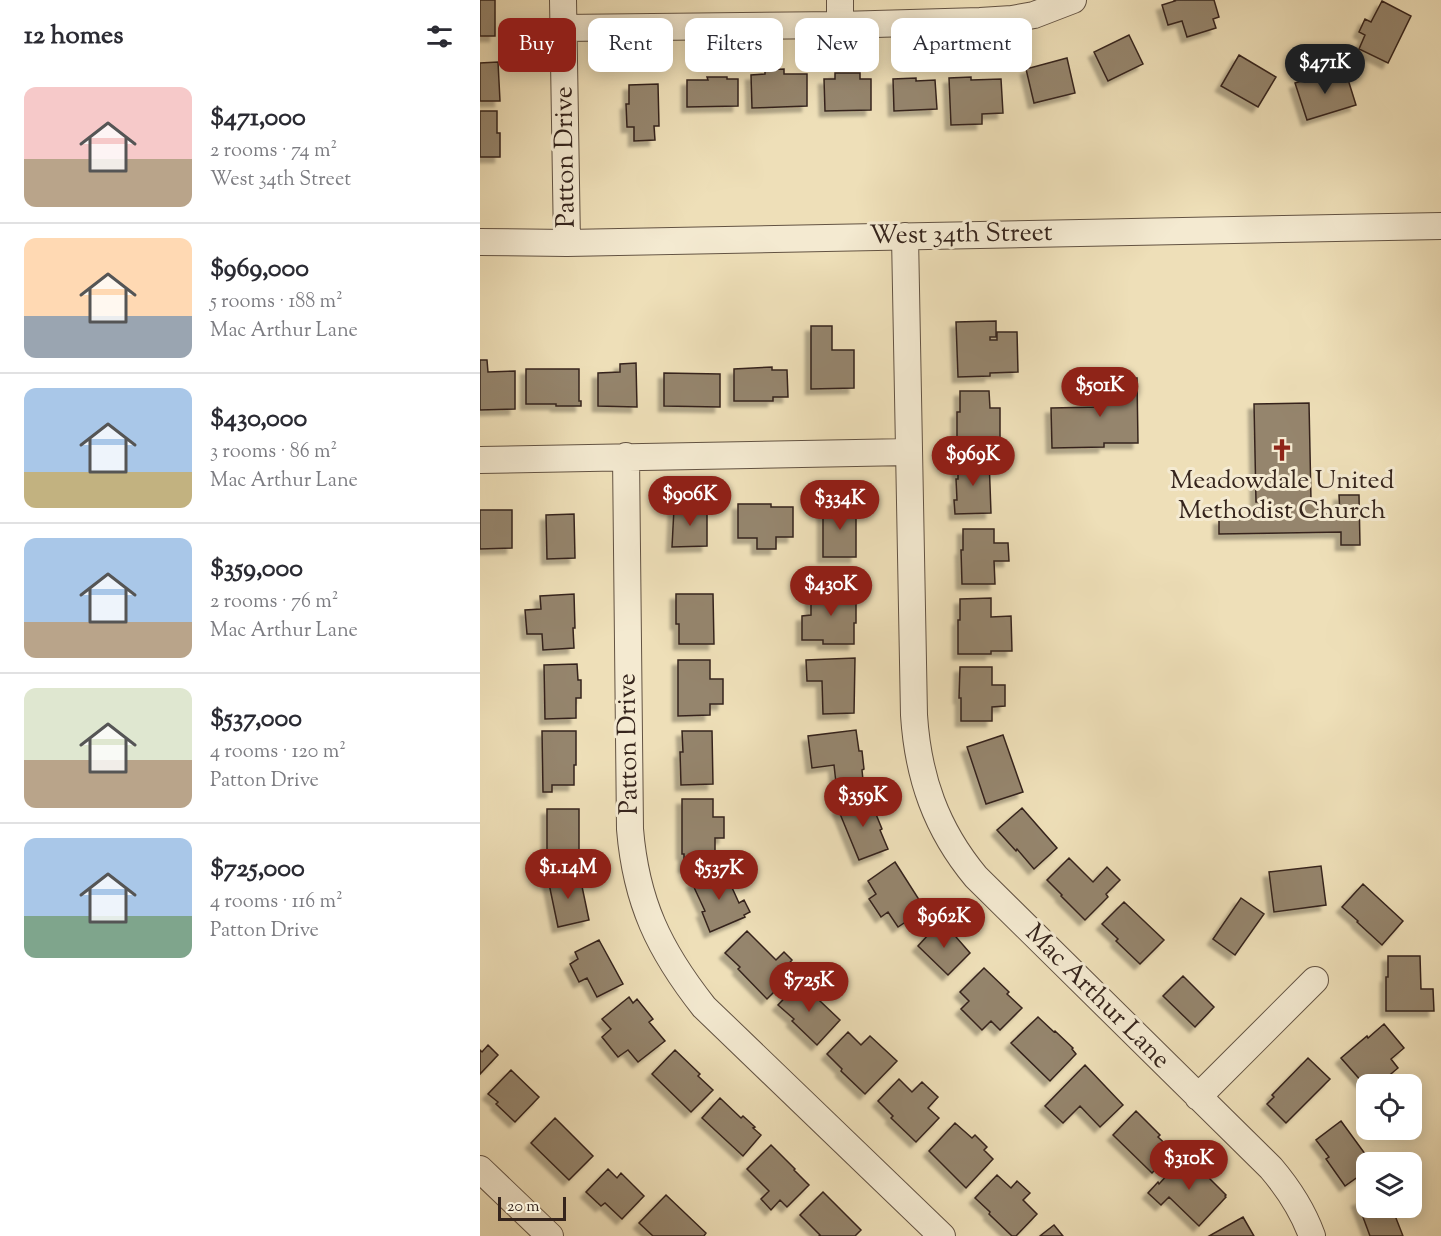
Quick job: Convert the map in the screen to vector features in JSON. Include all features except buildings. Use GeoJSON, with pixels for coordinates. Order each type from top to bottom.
{"type":"FeatureCollection","features":[{"type":"Feature","properties":{"kind":"street","name":"Patton Drive"},"geometry":{"type":"LineString","coordinates":[[563,0],[563,18]]}},
{"type":"Feature","properties":{"kind":"street"},"geometry":{"type":"LineString","coordinates":[[840,0],[840,18]]}},
{"type":"Feature","properties":{"kind":"street"},"geometry":{"type":"LineString","coordinates":[[879,24],[1012,19],[1045,11],[1073,0]]}},
{"type":"Feature","properties":{"kind":"street"},"geometry":{"type":"LineString","coordinates":[[576,28],[795,25]]}},
{"type":"Feature","properties":{"kind":"street","name":"Patton Drive"},"geometry":{"type":"LineString","coordinates":[[564,72],[567,243]]}},
{"type":"Feature","properties":{"kind":"street","name":"West 34th Street"},"geometry":{"type":"LineString","coordinates":[[480,242],[567,243],[1441,226]]}},
{"type":"Feature","properties":{"kind":"street","name":"Mac Arthur Lane"},"geometry":{"type":"LineString","coordinates":[[905,236],[915,736],[922,776],[937,816],[951,843],[976,877],[1278,1176],[1301,1211],[1312,1236]]}},
{"type":"Feature","properties":{"kind":"street"},"geometry":{"type":"LineString","coordinates":[[480,460],[909,452]]}},
{"type":"Feature","properties":{"kind":"street","name":"Patton Drive"},"geometry":{"type":"LineString","coordinates":[[626,456],[630,829],[635,871],[650,920],[668,956],[704,1007],[942,1236]]}},
{"type":"Feature","properties":{"kind":"street"},"geometry":{"type":"LineString","coordinates":[[1198,1097],[1315,980]]}},
{"type":"Feature","properties":{"kind":"street"},"geometry":{"type":"LineString","coordinates":[[480,1169],[550,1236]]}},
{"type":"Feature","properties":{"kind":"place","name":"Meadowdale United Methodist Church"},"geometry":{"type":"Point","coordinates":[1282,450]}}]}
